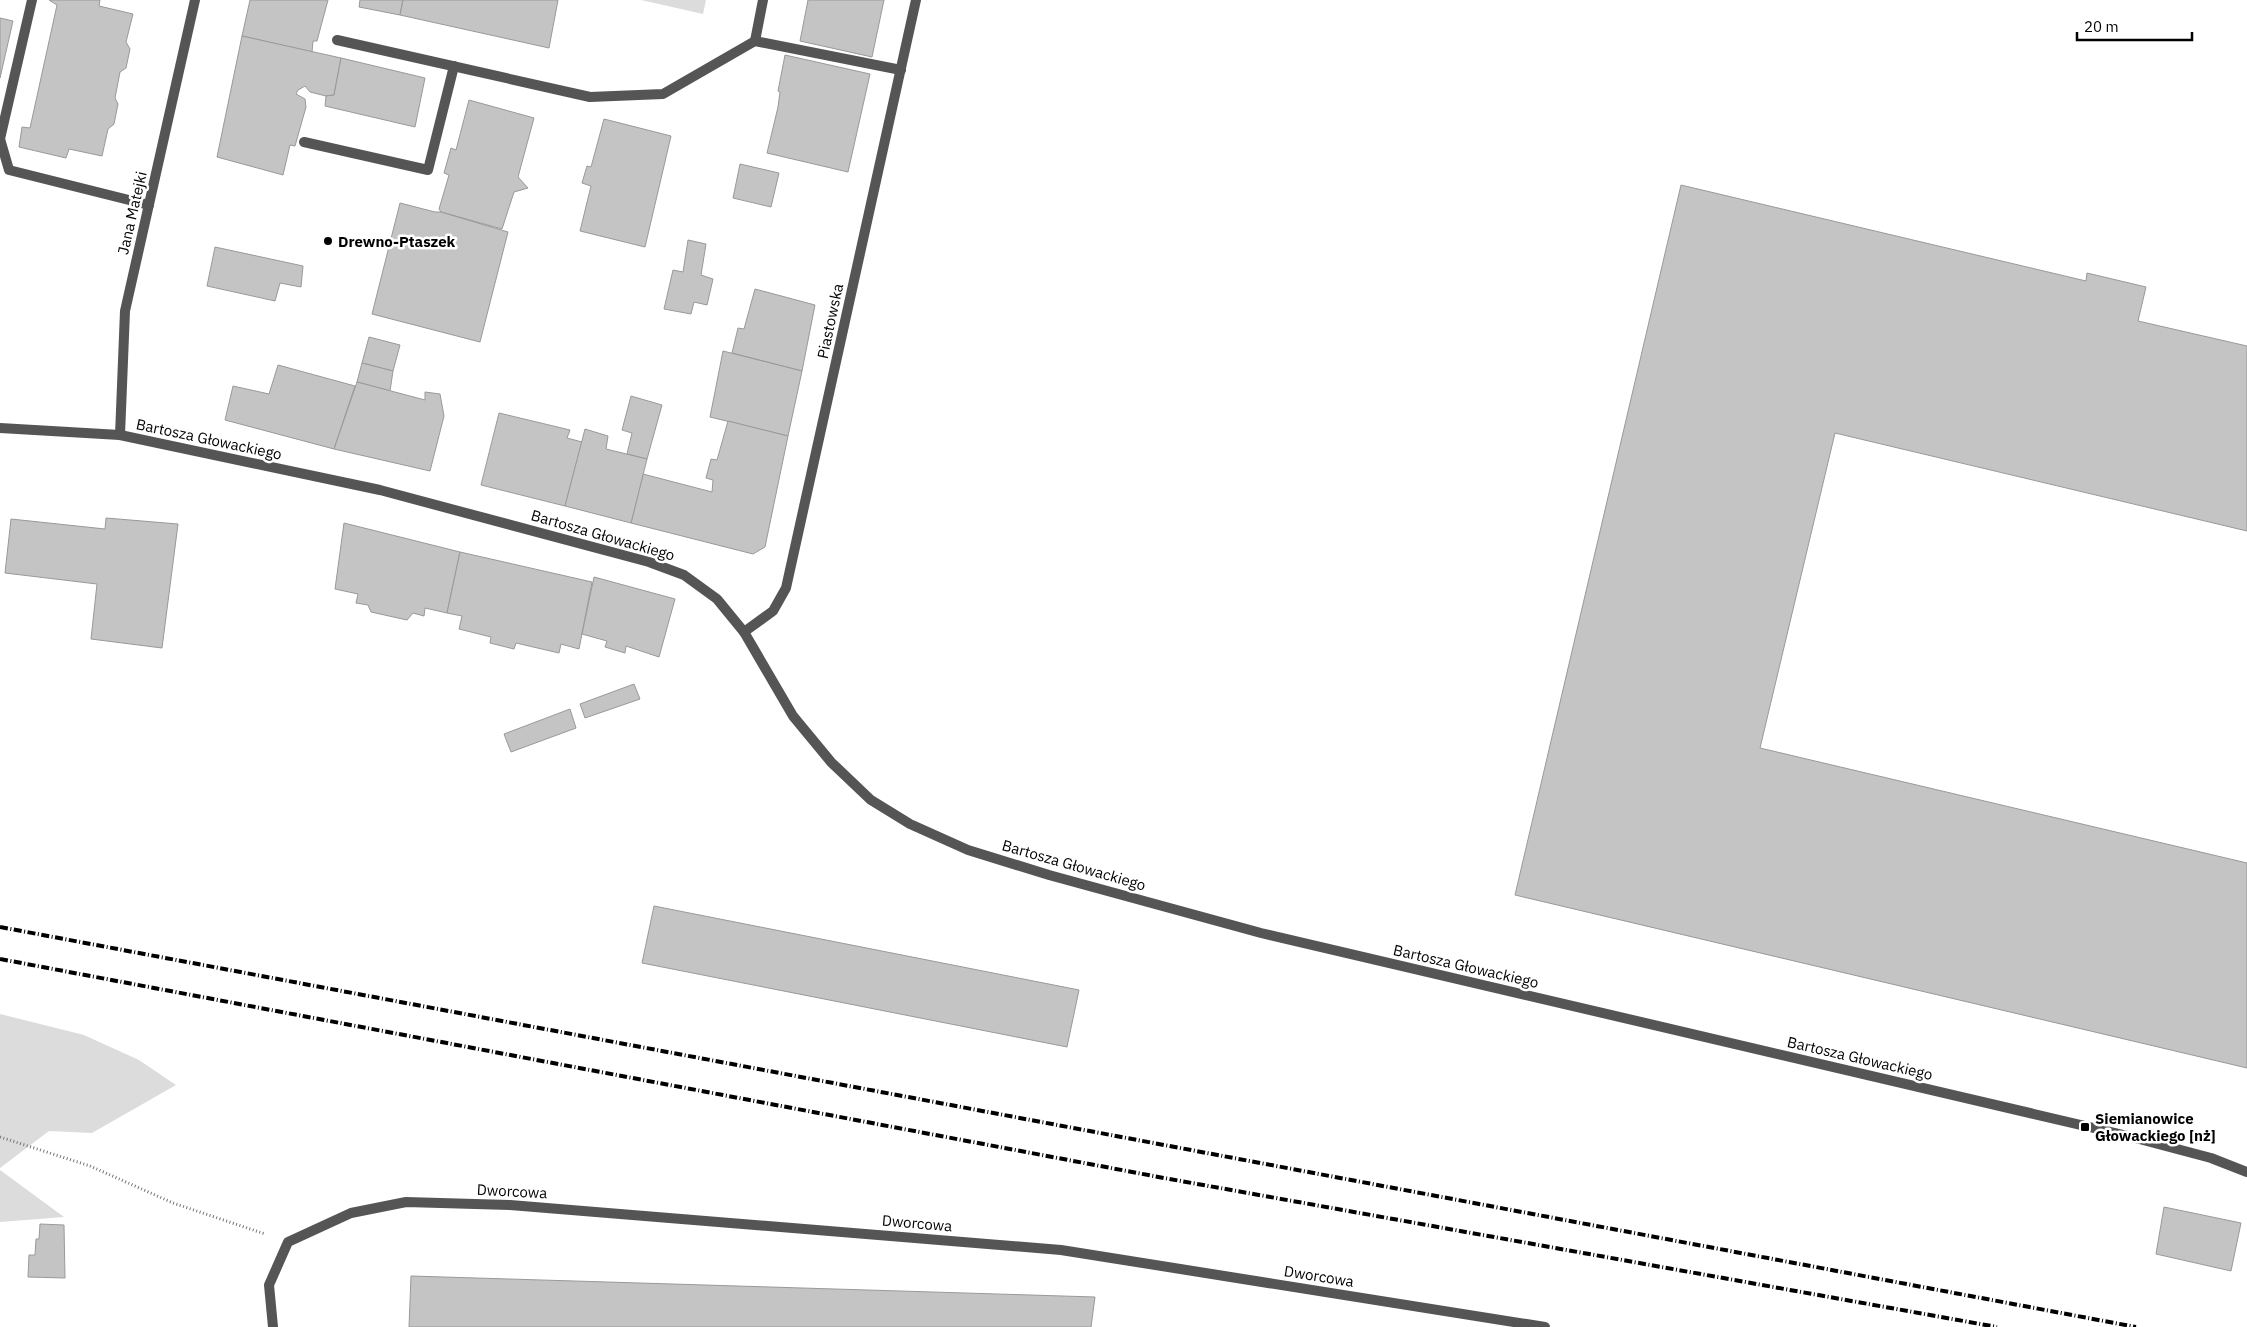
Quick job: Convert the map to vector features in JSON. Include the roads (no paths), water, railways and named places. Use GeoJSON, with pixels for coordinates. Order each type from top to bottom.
{"type":"FeatureCollection","features":[{"type":"Feature","properties":{"kind":"street"},"geometry":{"type":"LineString","coordinates":[[32,0],[0,139],[9,170],[149,205]]}},
{"type":"Feature","properties":{"kind":"street","name":"Jana Matejki"},"geometry":{"type":"LineString","coordinates":[[120,435],[125,311],[195,0]]}},
{"type":"Feature","properties":{"kind":"street"},"geometry":{"type":"LineString","coordinates":[[755,41],[763,0]]}},
{"type":"Feature","properties":{"kind":"street","name":"Piastowska"},"geometry":{"type":"LineString","coordinates":[[744,632],[773,611],[786,588],[916,0]]}},
{"type":"Feature","properties":{"kind":"street"},"geometry":{"type":"LineString","coordinates":[[337,40],[590,97],[663,94],[755,41],[901,70]]}},
{"type":"Feature","properties":{"kind":"street"},"geometry":{"type":"LineString","coordinates":[[304,142],[428,170],[454,66]]}},
{"type":"Feature","properties":{"kind":"street","name":"Bartosza Głowackiego"},"geometry":{"type":"LineString","coordinates":[[0,428],[120,435],[380,490],[649,562],[684,574],[717,599],[744,632],[793,716],[831,762],[871,800],[910,824],[968,850],[1049,875],[1262,933],[2128,1136],[2211,1158],[2247,1172]]}},
{"type":"Feature","properties":{"kind":"street","name":"Dworcowa"},"geometry":{"type":"LineString","coordinates":[[273,1327],[269,1285],[288,1242],[351,1213],[406,1202],[510,1205],[1061,1250],[1545,1327]]}},
{"type":"Feature","properties":{"kind":"railway"},"geometry":{"type":"LineString","coordinates":[[0,927],[2136,1327]]}},
{"type":"Feature","properties":{"kind":"railway"},"geometry":{"type":"LineString","coordinates":[[0,959],[1164,1178],[1997,1327]]}},
{"type":"Feature","properties":{"kind":"place","name":"Drewno-Ptaszek"},"geometry":{"type":"Point","coordinates":[328,241]}},
{"type":"Feature","properties":{"kind":"place","name":"Siemianowice Głowackiego [nż]"},"geometry":{"type":"Point","coordinates":[2085,1127]}}]}
